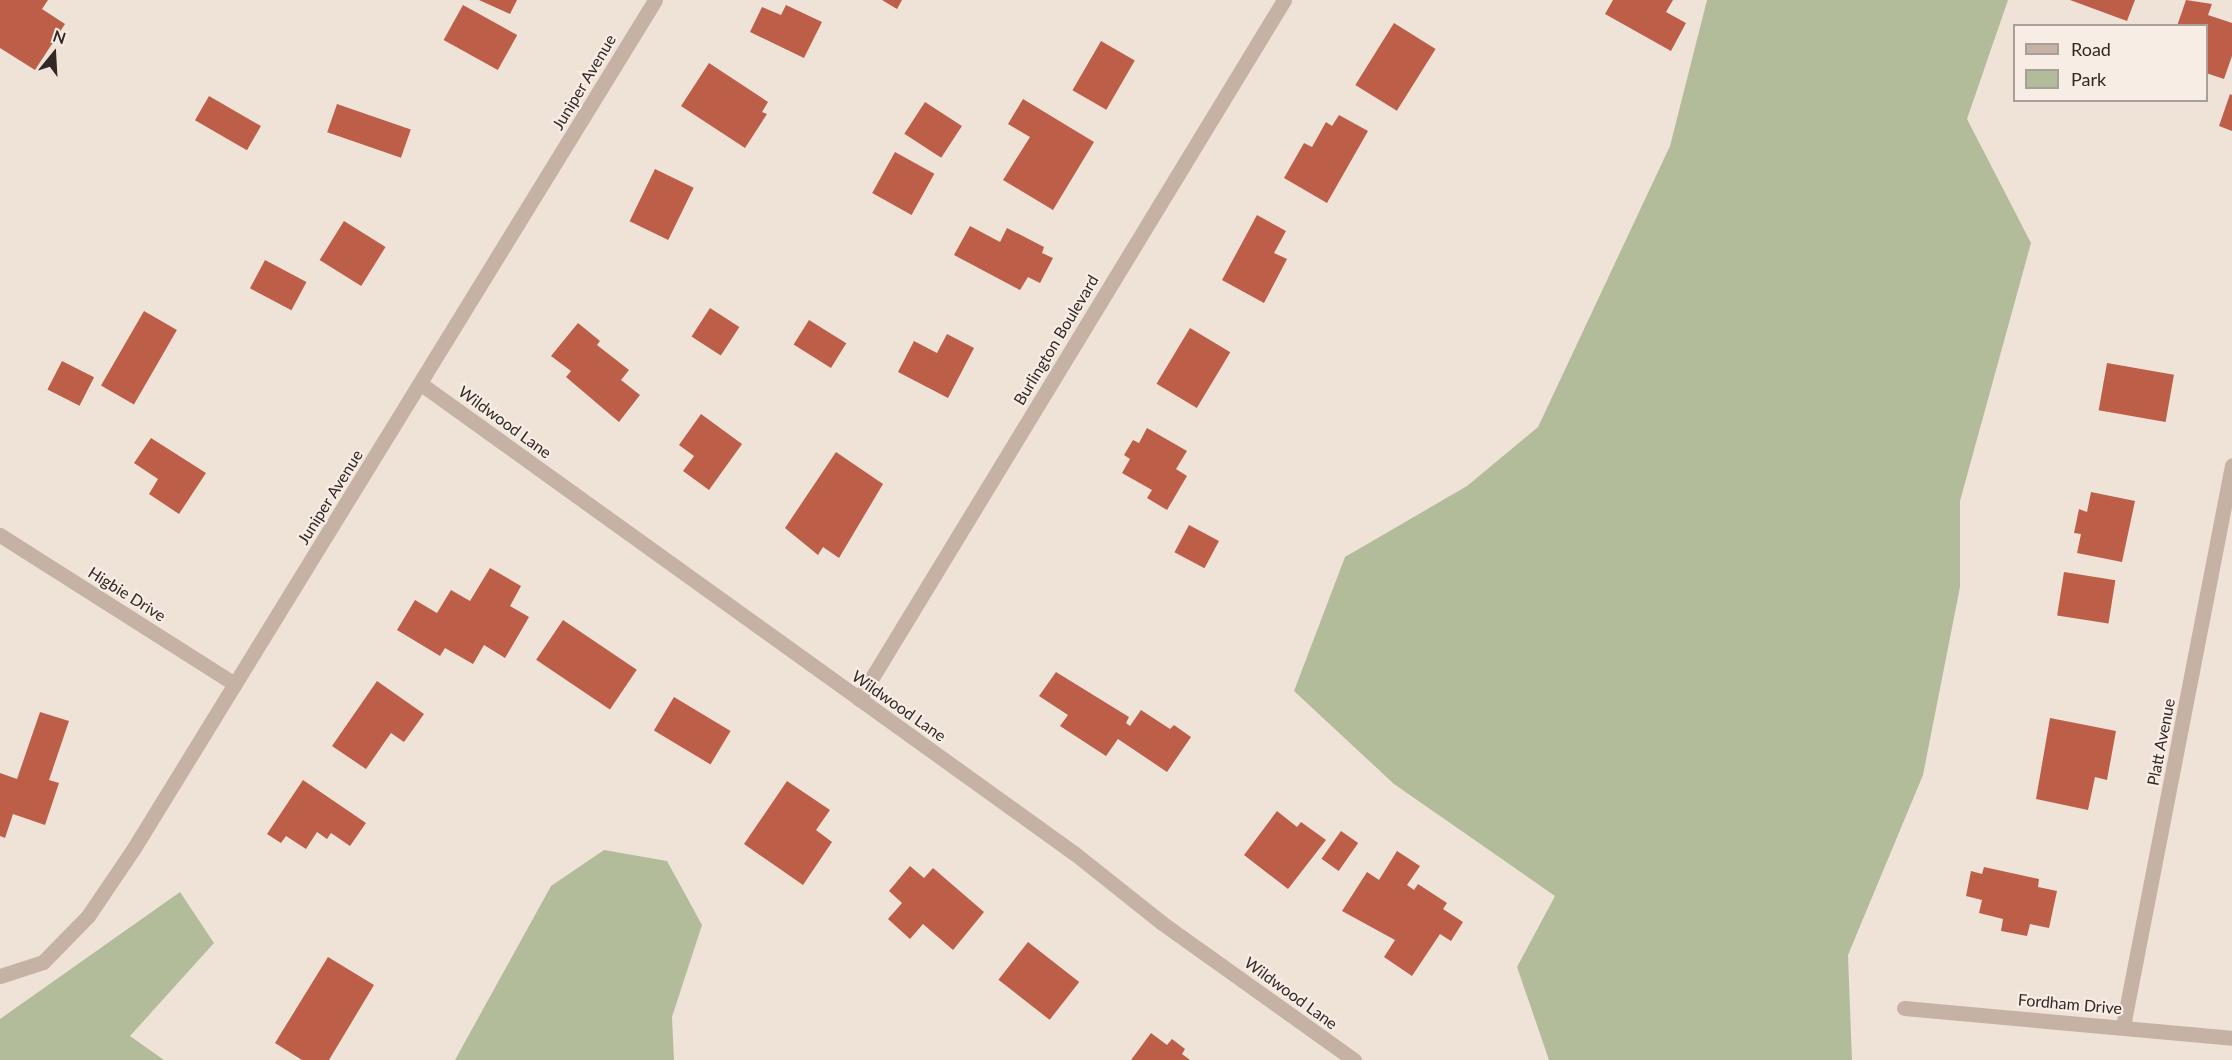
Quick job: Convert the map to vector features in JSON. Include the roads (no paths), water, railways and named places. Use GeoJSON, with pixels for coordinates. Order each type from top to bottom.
{"type":"FeatureCollection","features":[{"type":"Feature","properties":{"kind":"street","name":"Juniper Avenue"},"geometry":{"type":"LineString","coordinates":[[0,976],[43,962],[88,916],[421,384],[655,0]]}},
{"type":"Feature","properties":{"kind":"street","name":"Burlington Boulevard"},"geometry":{"type":"LineString","coordinates":[[859,699],[1284,0]]}},
{"type":"Feature","properties":{"kind":"street","name":"Wildwood Lane"},"geometry":{"type":"LineString","coordinates":[[421,384],[1074,853],[1162,923],[1354,1060]]}},
{"type":"Feature","properties":{"kind":"street","name":"Platt Avenue"},"geometry":{"type":"LineString","coordinates":[[2123,1026],[2232,465]]}},
{"type":"Feature","properties":{"kind":"street","name":"Higbie Drive"},"geometry":{"type":"LineString","coordinates":[[0,535],[235,684]]}},
{"type":"Feature","properties":{"kind":"street","name":"Fordham Drive"},"geometry":{"type":"LineString","coordinates":[[1904,1008],[2123,1026],[2232,1038]]}}]}
